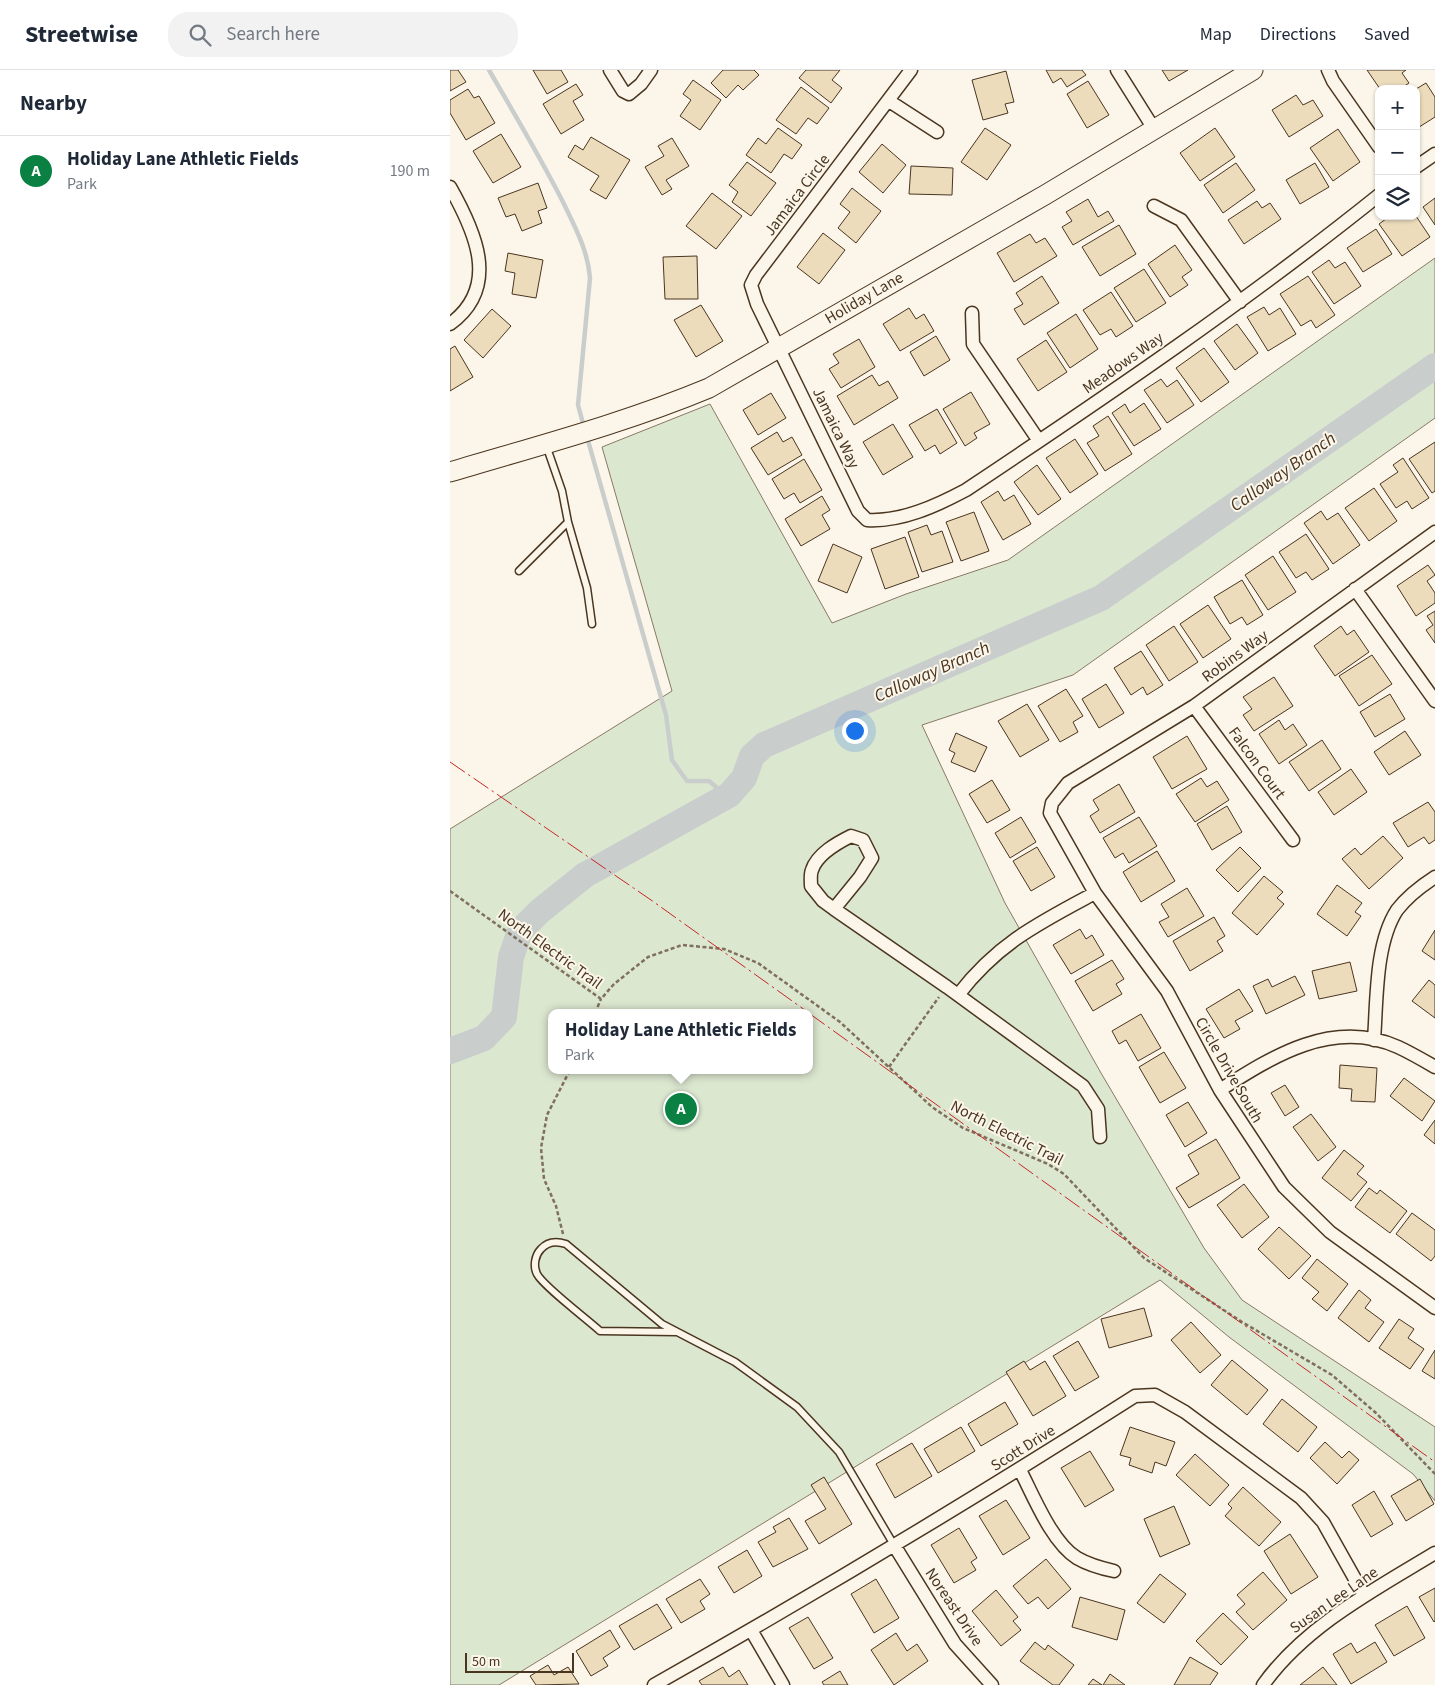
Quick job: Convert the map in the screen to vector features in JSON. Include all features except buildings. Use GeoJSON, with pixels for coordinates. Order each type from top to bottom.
{"type":"FeatureCollection","features":[{"type":"Feature","properties":{"kind":"street"},"geometry":{"type":"LineString","coordinates":[[610,70],[623,91],[629,94],[633,92],[651,70]]}},
{"type":"Feature","properties":{"kind":"street","name":"Jamaica Circle"},"geometry":{"type":"LineString","coordinates":[[779,347],[757,304],[751,284],[911,70]]}},
{"type":"Feature","properties":{"kind":"street"},"geometry":{"type":"LineString","coordinates":[[1116,70],[1154,129]]}},
{"type":"Feature","properties":{"kind":"street","name":"Holiday Lane"},"geometry":{"type":"LineString","coordinates":[[450,472],[577,435],[675,402],[708,388],[1045,195],[1253,70]]}},
{"type":"Feature","properties":{"kind":"street"},"geometry":{"type":"LineString","coordinates":[[1328,70],[1333,81],[1375,141]]}},
{"type":"Feature","properties":{"kind":"street"},"geometry":{"type":"LineString","coordinates":[[889,101],[938,132]]}},
{"type":"Feature","properties":{"kind":"street"},"geometry":{"type":"LineString","coordinates":[[1420,164],[1435,154]]}},
{"type":"Feature","properties":{"kind":"street"},"geometry":{"type":"LineString","coordinates":[[450,186],[468,217],[478,251],[480,268],[471,303],[462,315],[450,324]]}},
{"type":"Feature","properties":{"kind":"street","name":"Meadows Way"},"geometry":{"type":"LineString","coordinates":[[867,520],[879,521],[912,514],[943,502],[966,490],[1039,442],[1240,302],[1375,198]]}},
{"type":"Feature","properties":{"kind":"street"},"geometry":{"type":"LineString","coordinates":[[1154,206],[1180,220],[1240,302]]}},
{"type":"Feature","properties":{"kind":"street"},"geometry":{"type":"LineString","coordinates":[[972,312],[973,344],[1039,442]]}},
{"type":"Feature","properties":{"kind":"street","name":"Jamaica Way"},"geometry":{"type":"LineString","coordinates":[[779,347],[858,511],[867,520]]}},
{"type":"Feature","properties":{"kind":"street","name":"Robins Way"},"geometry":{"type":"LineString","coordinates":[[1052,803],[1068,783],[1194,706],[1435,532]]}},
{"type":"Feature","properties":{"kind":"street"},"geometry":{"type":"LineString","coordinates":[[1355,589],[1435,701]]}},
{"type":"Feature","properties":{"kind":"street","name":"Falcon Court"},"geometry":{"type":"LineString","coordinates":[[1194,706],[1292,840]]}},
{"type":"Feature","properties":{"kind":"street","name":"Circle Drive South"},"geometry":{"type":"LineString","coordinates":[[1052,803],[1050,813],[1095,893],[1167,991],[1220,1090],[1284,1188],[1330,1232],[1435,1308]]}},
{"type":"Feature","properties":{"kind":"street"},"geometry":{"type":"LineString","coordinates":[[834,909],[860,877],[872,858],[863,840],[851,836],[837,842],[819,859],[811,870],[810,886],[823,901],[834,909],[947,987],[1083,1086],[1098,1110],[1100,1137]]}},
{"type":"Feature","properties":{"kind":"street"},"geometry":{"type":"LineString","coordinates":[[1374,1040],[1382,946],[1396,912],[1407,899],[1435,877]]}},
{"type":"Feature","properties":{"kind":"street"},"geometry":{"type":"LineString","coordinates":[[958,995],[989,958],[1031,928],[1095,893]]}},
{"type":"Feature","properties":{"kind":"street"},"geometry":{"type":"LineString","coordinates":[[1220,1090],[1286,1051],[1310,1043],[1351,1037],[1397,1046],[1435,1067]]}},
{"type":"Feature","properties":{"kind":"street","name":"Scott Drive"},"geometry":{"type":"LineString","coordinates":[[654,1685],[751,1630],[1020,1470],[1135,1396],[1155,1395],[1184,1412],[1301,1498],[1323,1522],[1364,1595]]}},
{"type":"Feature","properties":{"kind":"street"},"geometry":{"type":"LineString","coordinates":[[1020,1470],[1047,1522],[1064,1546],[1075,1557],[1093,1567],[1114,1571]]}},
{"type":"Feature","properties":{"kind":"street","name":"Noreast Drive"},"geometry":{"type":"LineString","coordinates":[[894,1544],[955,1644],[992,1685]]}},
{"type":"Feature","properties":{"kind":"street","name":"Susan Lee Lane"},"geometry":{"type":"LineString","coordinates":[[1263,1685],[1297,1645],[1364,1595],[1435,1553]]}},
{"type":"Feature","properties":{"kind":"street"},"geometry":{"type":"LineString","coordinates":[[751,1630],[783,1685]]}},
{"type":"Feature","properties":{"kind":"lane"},"geometry":{"type":"LineString","coordinates":[[545,444],[562,491],[568,522],[587,588],[592,624]]}},
{"type":"Feature","properties":{"kind":"lane"},"geometry":{"type":"LineString","coordinates":[[519,571],[568,522]]}},
{"type":"Feature","properties":{"kind":"lane"},"geometry":{"type":"LineString","coordinates":[[677,1332],[600,1330],[537,1274],[536,1258],[542,1248],[553,1242],[566,1244],[662,1324],[735,1362],[796,1407],[839,1452],[894,1544]]}},
{"type":"Feature","properties":{"kind":"path","name":"North Electric Trail"},"geometry":{"type":"LineString","coordinates":[[450,891],[600,999],[614,984],[648,957],[682,945],[724,948],[758,963],[826,1012],[932,1107],[963,1128],[1048,1164],[1064,1174],[1144,1258],[1242,1322],[1332,1375],[1376,1413],[1435,1474]]}},
{"type":"Feature","properties":{"kind":"path"},"geometry":{"type":"LineString","coordinates":[[889,1067],[947,987]]}},
{"type":"Feature","properties":{"kind":"path"},"geometry":{"type":"LineString","coordinates":[[596,1009],[600,999]]}},
{"type":"Feature","properties":{"kind":"path"},"geometry":{"type":"LineString","coordinates":[[566,1244],[556,1206],[544,1180],[541,1148],[547,1114],[568,1074]]}},
{"type":"Feature","properties":{"kind":"green space"},"geometry":{"type":"Polygon","coordinates":[[[1435,258],[1435,418],[1073,675],[922,725],[1005,903],[1101,1073],[1204,1248],[1242,1300],[1435,1427],[1435,1501],[1413,1474],[1229,1337],[1160,1280],[499,1685],[450,1685],[450,829],[672,691],[602,447],[710,404],[832,623],[906,594],[1008,560],[1435,258]]]}},
{"type":"Feature","properties":{"kind":"waterway"},"geometry":{"type":"LineString","coordinates":[[489,70],[562,200],[580,238],[589,268],[590,278],[578,405],[584,427]]}},
{"type":"Feature","properties":{"kind":"waterway","name":"Calloway Branch"},"geometry":{"type":"LineString","coordinates":[[450,1051],[484,1038],[504,1017],[511,957],[520,931],[540,911],[585,875],[729,795],[744,778],[752,756],[764,745],[1101,598],[1435,366]]}},
{"type":"Feature","properties":{"kind":"waterway"},"geometry":{"type":"LineString","coordinates":[[587,437],[666,715],[672,760],[687,781],[709,781],[716,787],[717,802]]}},
{"type":"Feature","properties":{"kind":"power"},"geometry":{"type":"LineString","coordinates":[[450,762],[651,900],[803,1009]]}},
{"type":"Feature","properties":{"kind":"power"},"geometry":{"type":"LineString","coordinates":[[813,1016],[1435,1462]]}},
{"type":"Feature","properties":{"kind":"place","name":"Holiday Lane Athletic Fields"},"geometry":{"type":"Point","coordinates":[681,1109]}}]}
